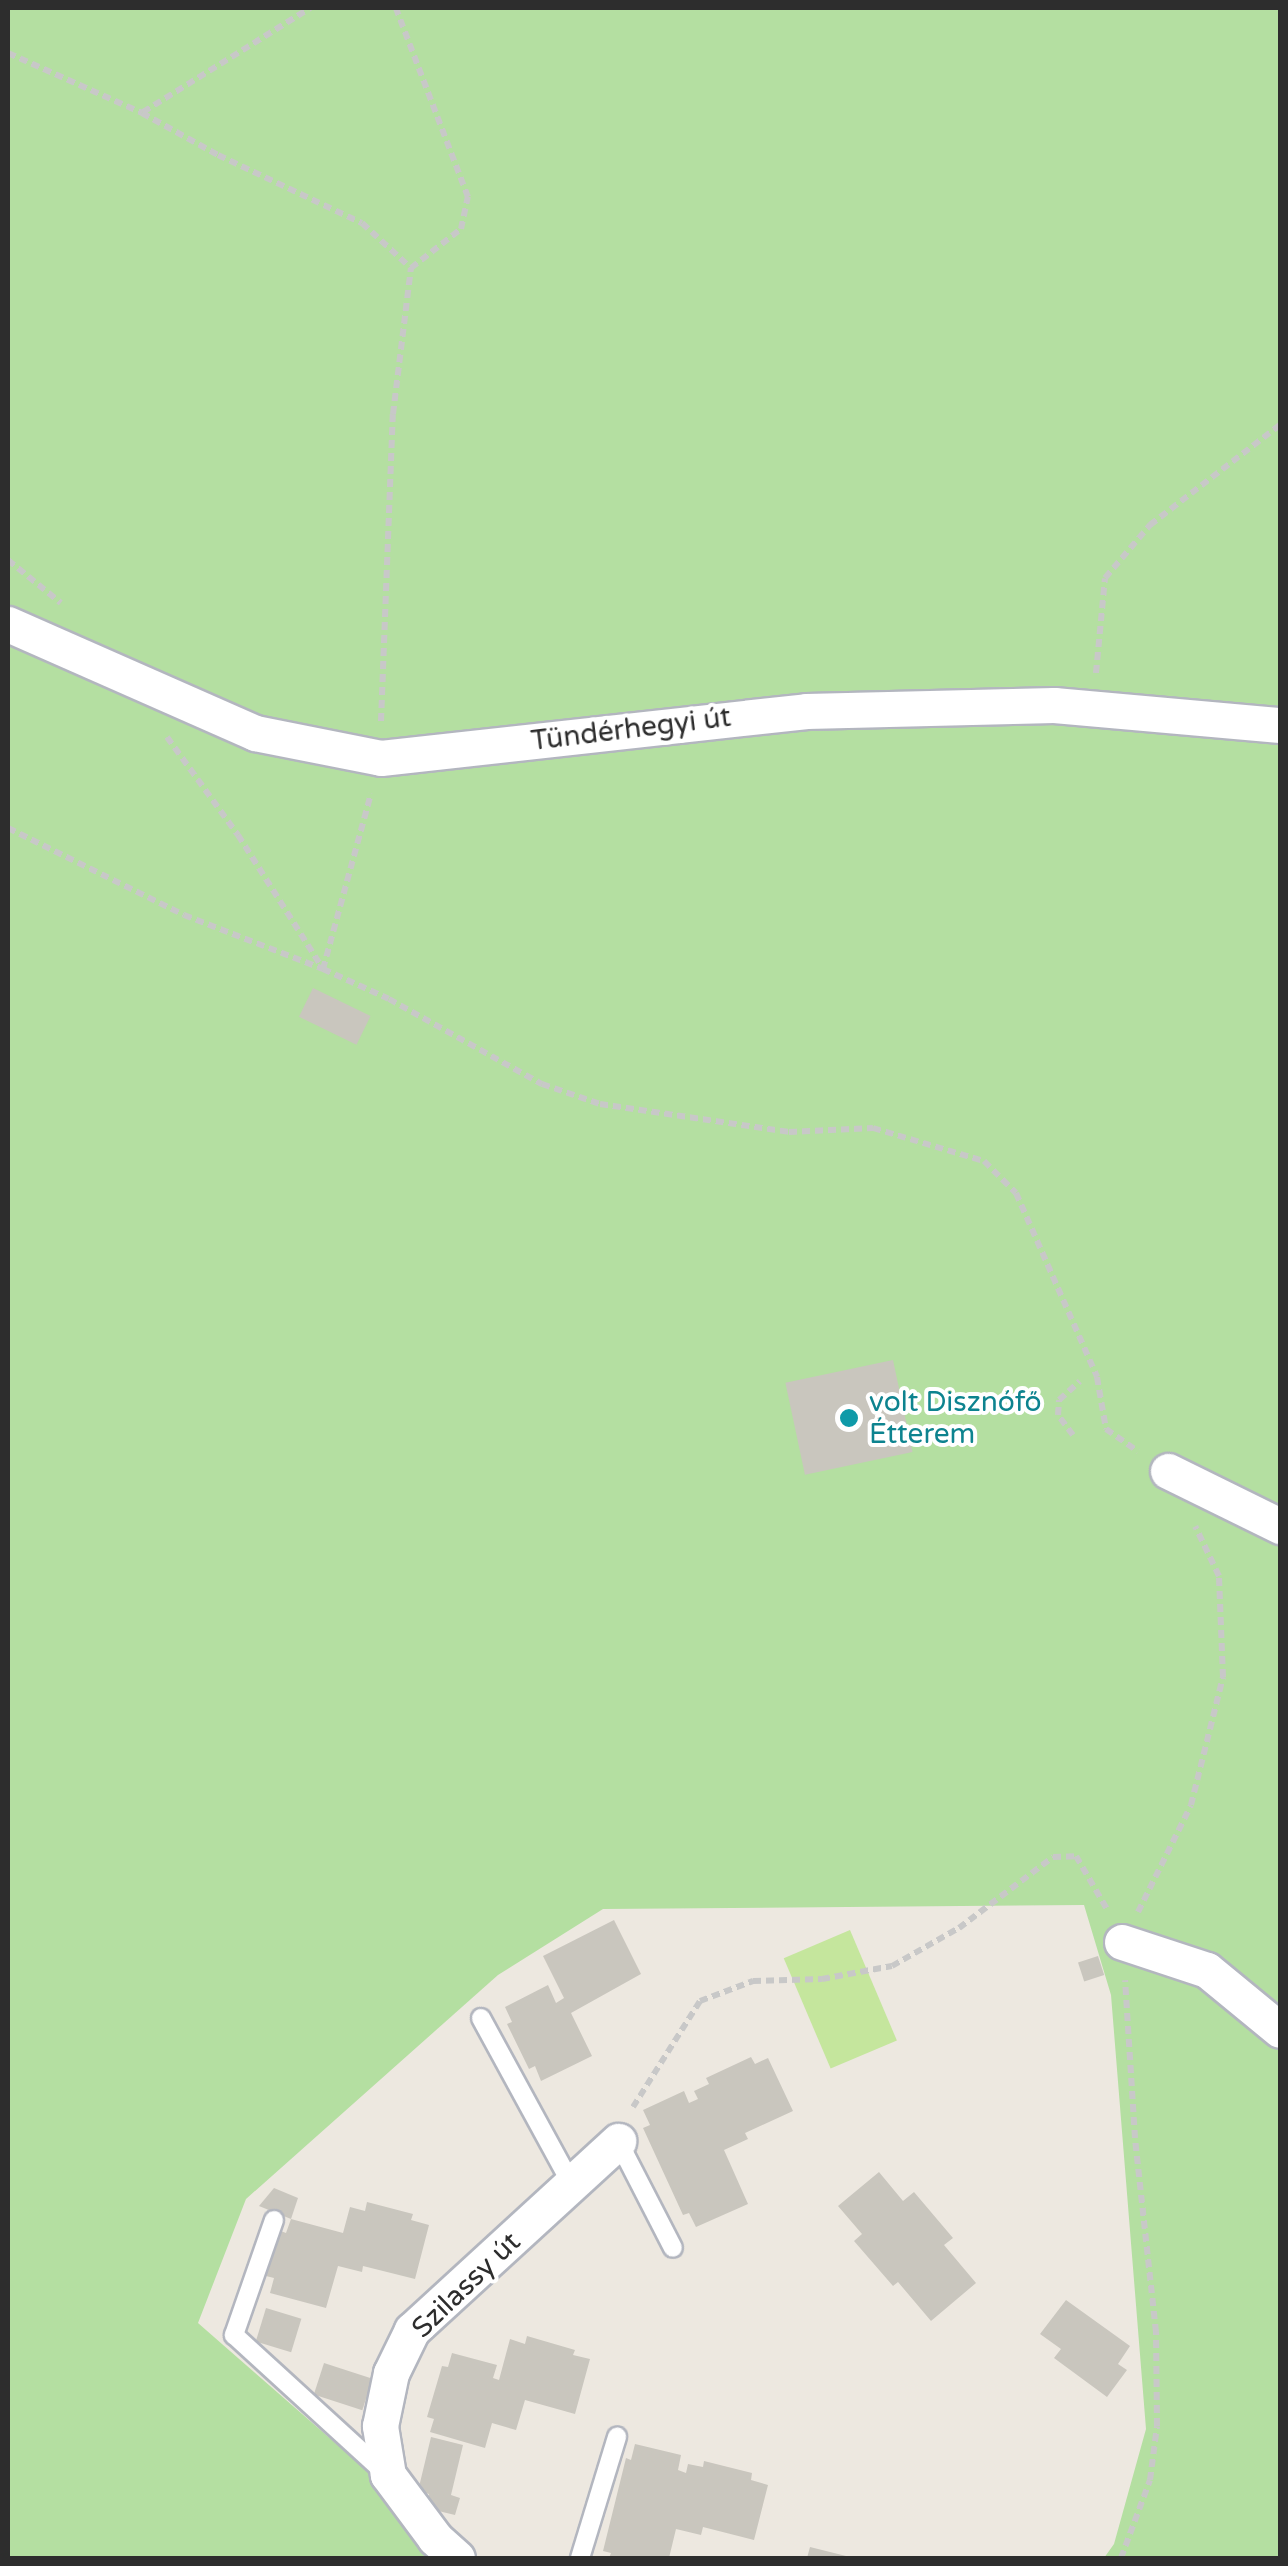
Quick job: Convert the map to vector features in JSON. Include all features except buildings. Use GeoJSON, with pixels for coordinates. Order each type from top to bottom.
{"type":"FeatureCollection","features":[{"type":"Feature","properties":{"kind":"street","name":"Tündérhegyi út"},"geometry":{"type":"LineString","coordinates":[[8,624],[256,733],[381,758],[806,711],[1054,704],[1280,725]]}},
{"type":"Feature","properties":{"kind":"street"},"geometry":{"type":"LineString","coordinates":[[1168,1471],[1280,1526]]}},
{"type":"Feature","properties":{"kind":"street"},"geometry":{"type":"LineString","coordinates":[[1122,1942],[1207,1970],[1280,2030]]}},
{"type":"Feature","properties":{"kind":"street","name":"Szilassy út"},"geometry":{"type":"LineString","coordinates":[[458,2558],[434,2538],[388,2475],[380,2426],[391,2372],[412,2330],[618,2141]]}},
{"type":"Feature","properties":{"kind":"lane"},"geometry":{"type":"LineString","coordinates":[[481,2018],[572,2185]]}},
{"type":"Feature","properties":{"kind":"lane"},"geometry":{"type":"LineString","coordinates":[[618,2141],[672,2248]]}},
{"type":"Feature","properties":{"kind":"lane"},"geometry":{"type":"LineString","coordinates":[[274,2220],[234,2335],[388,2475]]}},
{"type":"Feature","properties":{"kind":"lane"},"geometry":{"type":"LineString","coordinates":[[580,2558],[617,2437]]}},
{"type":"Feature","properties":{"kind":"path"},"geometry":{"type":"LineString","coordinates":[[142,113],[310,8]]}},
{"type":"Feature","properties":{"kind":"path"},"geometry":{"type":"LineString","coordinates":[[323,969],[381,758],[393,414],[410,268],[461,229],[468,198],[396,8]]}},
{"type":"Feature","properties":{"kind":"path"},"geometry":{"type":"LineString","coordinates":[[8,53],[142,113],[218,155],[362,223],[410,268]]}},
{"type":"Feature","properties":{"kind":"path"},"geometry":{"type":"LineString","coordinates":[[1125,709],[1096,684],[1097,624],[1105,578],[1150,525],[1280,426]]}},
{"type":"Feature","properties":{"kind":"path"},"geometry":{"type":"LineString","coordinates":[[163,732],[238,835],[323,969]]}},
{"type":"Feature","properties":{"kind":"path"},"geometry":{"type":"LineString","coordinates":[[8,828],[184,915],[389,999],[542,1084],[600,1104],[789,1132],[874,1128],[984,1161],[1016,1193],[1097,1377],[1106,1429],[1168,1471]]}},
{"type":"Feature","properties":{"kind":"path"},"geometry":{"type":"LineString","coordinates":[[1072,1436],[1058,1416],[1059,1400],[1080,1381]]}},
{"type":"Feature","properties":{"kind":"path"},"geometry":{"type":"LineString","coordinates":[[1122,1942],[1191,1804],[1223,1677],[1219,1576],[1193,1524]]}},
{"type":"Feature","properties":{"kind":"path"},"geometry":{"type":"LineString","coordinates":[[618,2141],[628,2116],[700,2001],[753,1981],[822,1979],[892,1966],[959,1928],[1053,1857],[1076,1856],[1122,1942],[1135,2138],[1156,2332],[1158,2426],[1150,2480],[1121,2558]]}},
{"type":"Feature","properties":{"kind":"green space"},"geometry":{"type":"Polygon","coordinates":[[[8,8],[1280,8],[1280,2558],[1104,2558],[1114,2544],[1146,2429],[1111,1995],[1084,1905],[603,1909],[498,1975],[246,2199],[198,2323],[380,2482],[457,2558],[8,2558],[8,8]]]}},
{"type":"Feature","properties":{"kind":"green space"},"geometry":{"type":"Polygon","coordinates":[[[850,1930],[897,2040],[831,2069],[784,1958],[850,1930]]]}},
{"type":"Feature","properties":{"kind":"place","name":"volt Disznófő Étterem"},"geometry":{"type":"Point","coordinates":[849,1418]}}]}
